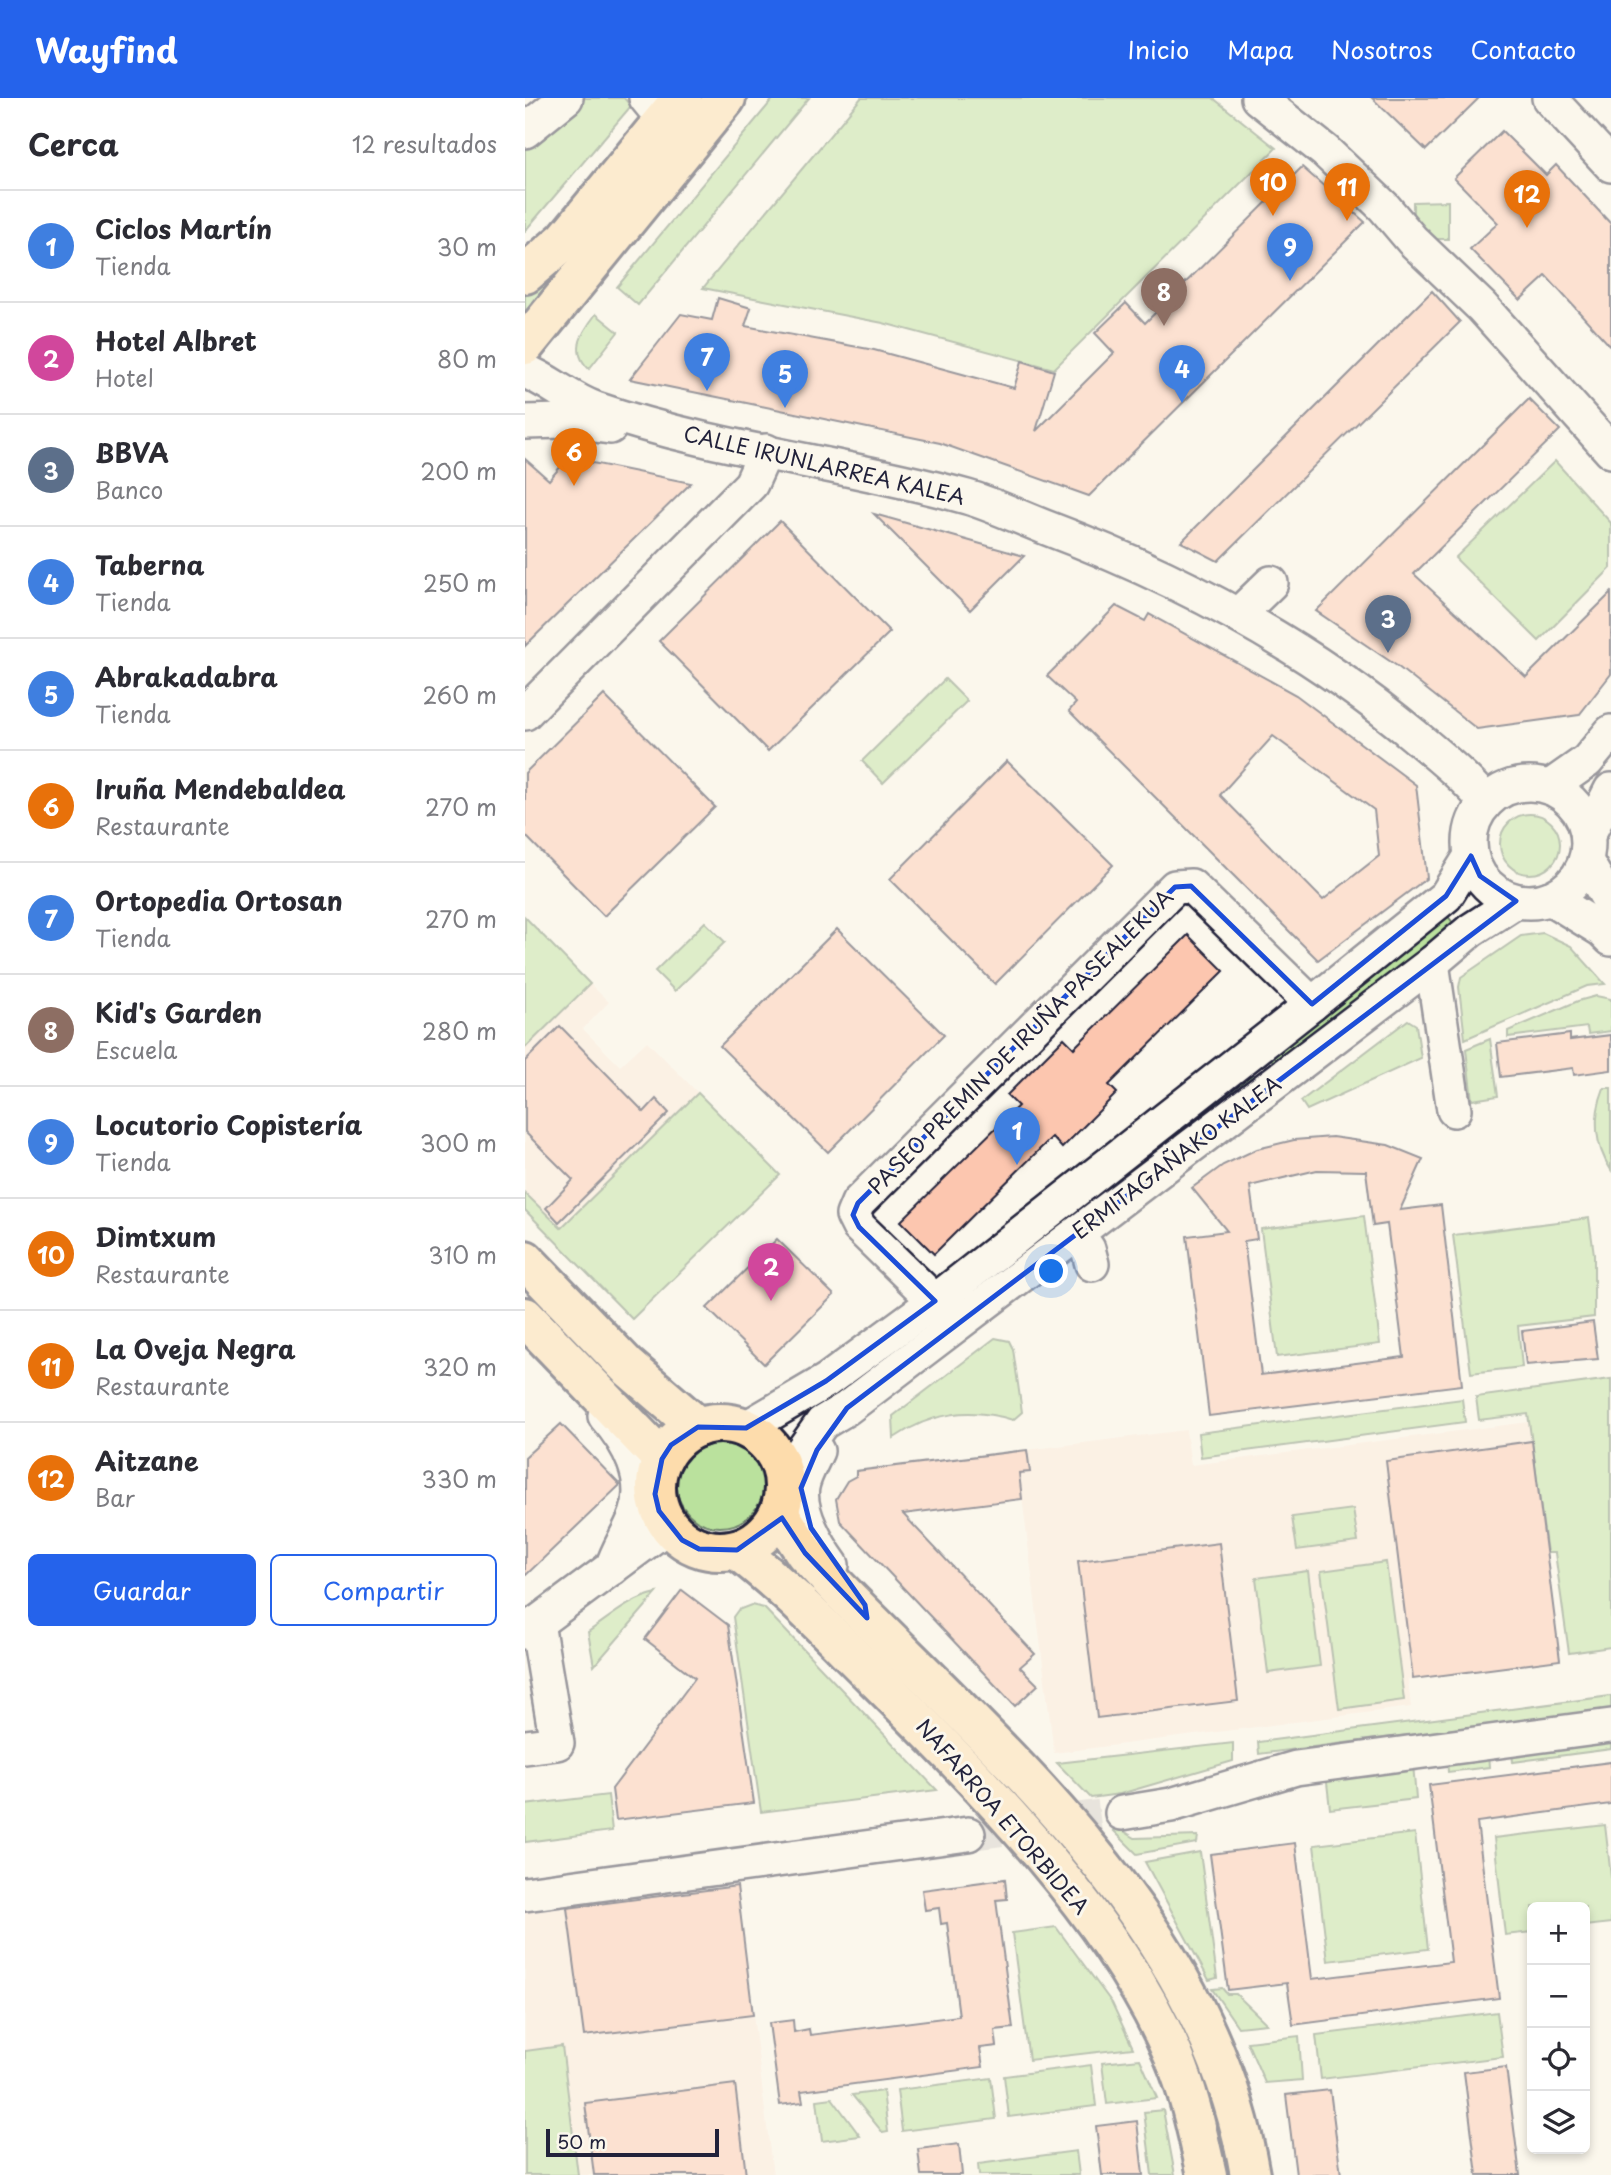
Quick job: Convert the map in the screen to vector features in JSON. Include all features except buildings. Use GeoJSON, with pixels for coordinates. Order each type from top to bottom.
{"type":"FeatureCollection","features":[{"type":"Feature","properties":{"kind":"main road"},"geometry":{"type":"LineString","coordinates":[[525,345],[726,98]]}},
{"type":"Feature","properties":{"kind":"main road"},"geometry":{"type":"LineString","coordinates":[[525,274],[565,240],[664,105]]}},
{"type":"Feature","properties":{"kind":"main road"},"geometry":{"type":"LineString","coordinates":[[525,1260],[627,1366],[698,1427]]}},
{"type":"Feature","properties":{"kind":"main road"},"geometry":{"type":"LineString","coordinates":[[537,1329],[662,1459]]}},
{"type":"Feature","properties":{"kind":"main road"},"geometry":{"type":"LineString","coordinates":[[714,1423],[746,1429],[764,1440],[777,1457],[781,1495],[762,1535],[737,1549],[718,1552],[699,1549],[682,1540],[668,1526],[659,1511],[655,1493],[662,1459],[671,1445],[698,1427],[714,1423]]}},
{"type":"Feature","properties":{"kind":"main road","name":"NAFARROA ETORBIDEA"},"geometry":{"type":"LineString","coordinates":[[781,1495],[806,1553],[1049,1801],[1160,1942],[1210,2036],[1236,2106],[1251,2175]]}},
{"type":"Feature","properties":{"kind":"main road","name":"NAFARROA ETORBIDEA"},"geometry":{"type":"LineString","coordinates":[[737,1549],[770,1575],[917,1720],[1030,1841],[1089,1913],[1141,1994],[1175,2058],[1207,2175]]}},
{"type":"Feature","properties":{"kind":"street"},"geometry":{"type":"LineString","coordinates":[[525,131],[566,98]]}},
{"type":"Feature","properties":{"kind":"street"},"geometry":{"type":"LineString","coordinates":[[1258,98],[1325,151],[1384,207],[1412,240],[1482,307],[1611,451]]}},
{"type":"Feature","properties":{"kind":"street"},"geometry":{"type":"LineString","coordinates":[[1549,98],[1611,165]]}},
{"type":"Feature","properties":{"kind":"street","name":"CALLE IRUNLARREA KALEA"},"geometry":{"type":"LineString","coordinates":[[525,370],[576,401],[662,430]]}},
{"type":"Feature","properties":{"kind":"street","name":"CALLE IRUNLARREA KALEA"},"geometry":{"type":"LineString","coordinates":[[525,422],[563,421],[662,430],[865,471],[970,498],[1090,544],[1185,586],[1238,615],[1381,708],[1456,770],[1486,802]]}},
{"type":"Feature","properties":{"kind":"street"},"geometry":{"type":"LineString","coordinates":[[525,713],[751,484],[766,451]]}},
{"type":"Feature","properties":{"kind":"street"},"geometry":{"type":"LineString","coordinates":[[1238,615],[1271,583]]}},
{"type":"Feature","properties":{"kind":"street"},"geometry":{"type":"LineString","coordinates":[[1550,787],[1587,761],[1611,732]]}},
{"type":"Feature","properties":{"kind":"street"},"geometry":{"type":"LineString","coordinates":[[1611,790],[1587,847],[1573,884],[1550,898],[1516,901],[1496,892],[1480,876],[1471,856],[1472,827],[1486,802],[1504,788],[1527,783],[1550,787],[1576,805],[1587,847],[1611,904]]}},
{"type":"Feature","properties":{"kind":"street","name":"ERMITAGAÑAKO KALEA"},"geometry":{"type":"LineString","coordinates":[[746,1429],[826,1381],[935,1301],[1312,1004],[1446,896],[1471,856]]}},
{"type":"Feature","properties":{"kind":"street","name":"PASEO PREMIN DE IRUÑA PASEALEKUA"},"geometry":{"type":"LineString","coordinates":[[935,1301],[859,1227],[853,1215],[858,1203],[1175,887],[1191,886],[1312,1004]]}},
{"type":"Feature","properties":{"kind":"street"},"geometry":{"type":"LineString","coordinates":[[1550,898],[1602,930],[1611,939]]}},
{"type":"Feature","properties":{"kind":"street","name":"ERMITAGAÑAKO KALEA"},"geometry":{"type":"LineString","coordinates":[[781,1495],[822,1423],[847,1408],[1077,1234],[1432,963],[1471,930],[1516,901]]}},
{"type":"Feature","properties":{"kind":"street"},"geometry":{"type":"LineString","coordinates":[[1432,963],[1454,1110]]}},
{"type":"Feature","properties":{"kind":"street"},"geometry":{"type":"LineString","coordinates":[[1077,1234],[1088,1249],[1092,1264]]}},
{"type":"Feature","properties":{"kind":"street"},"geometry":{"type":"LineString","coordinates":[[537,1329],[563,1371],[613,1425],[635,1466],[640,1482],[638,1510],[618,1546],[612,1569]]}},
{"type":"Feature","properties":{"kind":"street","name":"NAFARROA ETORBIDEA"},"geometry":{"type":"LineString","coordinates":[[847,1408],[834,1432],[817,1450],[801,1488],[811,1528],[826,1557],[865,1605],[867,1618]]}},
{"type":"Feature","properties":{"kind":"street"},"geometry":{"type":"LineString","coordinates":[[525,1747],[557,1743],[531,1627],[668,1526]]}},
{"type":"Feature","properties":{"kind":"street"},"geometry":{"type":"LineString","coordinates":[[1122,1813],[1171,1805],[1296,1768],[1611,1726]]}},
{"type":"Feature","properties":{"kind":"street"},"geometry":{"type":"LineString","coordinates":[[525,1894],[968,1834]]}},
{"type":"Feature","properties":{"kind":"highlighted area"},"geometry":{"type":"Polygon","coordinates":[[[1471,856],[1480,876],[1516,901],[847,1408],[817,1450],[801,1488],[811,1528],[865,1605],[867,1618],[805,1553],[782,1518],[737,1550],[699,1549],[682,1540],[659,1511],[655,1494],[662,1459],[671,1445],[698,1427],[746,1428],[826,1381],[935,1301],[859,1227],[853,1215],[858,1203],[1175,887],[1191,886],[1312,1004],[1446,896],[1471,856]]]}},
{"type":"Feature","properties":{"kind":"shaded area"},"geometry":{"type":"Polygon","coordinates":[[[590,984],[609,1002],[583,1029],[620,1066],[647,1041],[698,1093],[560,1228],[525,1193],[525,1048],[590,984]]]}},
{"type":"Feature","properties":{"kind":"shaded area"},"geometry":{"type":"Polygon","coordinates":[[[1529,1422],[1560,1660],[1408,1680],[1411,1707],[1054,1753],[1019,1473],[1030,1472],[1027,1450],[1186,1430],[1191,1465],[1529,1422]]]}},
{"type":"Feature","properties":{"kind":"shaded area"},"geometry":{"type":"Polygon","coordinates":[[[737,1886],[773,2175],[525,2175],[525,1913],[737,1886]]]}},
{"type":"Feature","properties":{"kind":"green space"},"geometry":{"type":"Polygon","coordinates":[[[581,98],[624,98],[631,106],[525,231],[525,144],[581,98]]]}},
{"type":"Feature","properties":{"kind":"green space"},"geometry":{"type":"Polygon","coordinates":[[[774,98],[809,98],[638,305],[617,287],[774,98]]]}},
{"type":"Feature","properties":{"kind":"green space"},"geometry":{"type":"Polygon","coordinates":[[[861,98],[1213,98],[1276,148],[1054,369],[883,323],[703,288],[861,98]]]}},
{"type":"Feature","properties":{"kind":"green space"},"geometry":{"type":"Polygon","coordinates":[[[1448,201],[1448,239],[1413,239],[1413,202],[1448,201]]]}},
{"type":"Feature","properties":{"kind":"green space"},"geometry":{"type":"Polygon","coordinates":[[[549,273],[560,281],[525,324],[525,291],[549,273]]]}},
{"type":"Feature","properties":{"kind":"green space"},"geometry":{"type":"Polygon","coordinates":[[[596,314],[618,332],[589,369],[583,362],[579,348],[583,334],[596,314]]]}},
{"type":"Feature","properties":{"kind":"green space"},"geometry":{"type":"Polygon","coordinates":[[[1555,461],[1611,523],[1611,568],[1539,641],[1455,558],[1555,461]]]}},
{"type":"Feature","properties":{"kind":"green space"},"geometry":{"type":"Polygon","coordinates":[[[945,679],[967,701],[883,783],[862,761],[945,679]]]}},
{"type":"Feature","properties":{"kind":"green space"},"geometry":{"type":"Polygon","coordinates":[[[1530,814],[1547,819],[1555,827],[1560,844],[1555,861],[1547,869],[1530,874],[1513,869],[1505,861],[1500,844],[1505,827],[1513,819],[1530,814]]]}},
{"type":"Feature","properties":{"kind":"green space"},"geometry":{"type":"Polygon","coordinates":[[[1446,914],[1454,924],[1275,1064],[1268,1055],[1446,914]]]}},
{"type":"Feature","properties":{"kind":"green space"},"geometry":{"type":"Polygon","coordinates":[[[525,917],[590,984],[525,1048],[525,917]]]}},
{"type":"Feature","properties":{"kind":"green space"},"geometry":{"type":"Polygon","coordinates":[[[705,922],[725,942],[675,991],[655,971],[705,922]]]}},
{"type":"Feature","properties":{"kind":"green space"},"geometry":{"type":"Polygon","coordinates":[[[1543,933],[1571,946],[1605,984],[1587,986],[1465,1039],[1459,987],[1461,977],[1521,936],[1543,933]]]}},
{"type":"Feature","properties":{"kind":"green space"},"geometry":{"type":"Polygon","coordinates":[[[1596,996],[1611,999],[1611,1031],[1588,1034],[1587,1027],[1508,1037],[1508,1031],[1596,996]]]}},
{"type":"Feature","properties":{"kind":"green space"},"geometry":{"type":"Polygon","coordinates":[[[1408,1020],[1416,1025],[1421,1058],[1307,1110],[1301,1101],[1408,1020]]]}},
{"type":"Feature","properties":{"kind":"green space"},"geometry":{"type":"Polygon","coordinates":[[[1490,1039],[1498,1096],[1472,1100],[1466,1049],[1490,1039]]]}},
{"type":"Feature","properties":{"kind":"green space"},"geometry":{"type":"Polygon","coordinates":[[[1248,1068],[1255,1077],[1034,1250],[1028,1242],[1248,1068]]]}},
{"type":"Feature","properties":{"kind":"green space"},"geometry":{"type":"Polygon","coordinates":[[[1604,1088],[1611,1088],[1611,1170],[1601,1150],[1597,1130],[1598,1109],[1604,1088]]]}},
{"type":"Feature","properties":{"kind":"green space"},"geometry":{"type":"Polygon","coordinates":[[[698,1093],[780,1175],[632,1319],[525,1210],[525,1193],[561,1228],[698,1093]]]}},
{"type":"Feature","properties":{"kind":"green space"},"geometry":{"type":"Polygon","coordinates":[[[1364,1216],[1380,1344],[1277,1357],[1261,1229],[1364,1216]]]}},
{"type":"Feature","properties":{"kind":"green space"},"geometry":{"type":"Polygon","coordinates":[[[1589,1218],[1594,1254],[1594,1317],[1518,1326],[1522,1367],[1471,1373],[1453,1235],[1589,1218]]]}},
{"type":"Feature","properties":{"kind":"green space"},"geometry":{"type":"Polygon","coordinates":[[[995,1338],[1009,1341],[1013,1349],[1022,1412],[1013,1420],[966,1413],[937,1417],[894,1438],[893,1416],[995,1338]]]}},
{"type":"Feature","properties":{"kind":"green space"},"geometry":{"type":"Polygon","coordinates":[[[1611,1379],[1611,1647],[1569,1653],[1555,1553],[1547,1553],[1528,1414],[1479,1420],[1476,1397],[1611,1379]]]}},
{"type":"Feature","properties":{"kind":"green space"},"geometry":{"type":"Polygon","coordinates":[[[1462,1399],[1465,1422],[1201,1457],[1198,1433],[1462,1399]]]}},
{"type":"Feature","properties":{"kind":"green space"},"geometry":{"type":"Polygon","coordinates":[[[711,1439],[729,1439],[745,1446],[757,1458],[764,1474],[764,1492],[757,1508],[745,1520],[729,1527],[711,1527],[695,1520],[683,1508],[676,1492],[676,1474],[683,1458],[695,1446],[711,1439]]]}},
{"type":"Feature","properties":{"kind":"green space"},"geometry":{"type":"Polygon","coordinates":[[[1353,1509],[1358,1542],[1297,1550],[1292,1517],[1353,1509]]]}},
{"type":"Feature","properties":{"kind":"green space"},"geometry":{"type":"Polygon","coordinates":[[[1386,1562],[1404,1700],[1339,1709],[1321,1571],[1386,1562]]]}},
{"type":"Feature","properties":{"kind":"green space"},"geometry":{"type":"Polygon","coordinates":[[[1308,1571],[1320,1666],[1268,1673],[1256,1578],[1308,1571]]]}},
{"type":"Feature","properties":{"kind":"green space"},"geometry":{"type":"Polygon","coordinates":[[[657,1593],[594,1666],[588,1632],[630,1604],[657,1593]]]}},
{"type":"Feature","properties":{"kind":"green space"},"geometry":{"type":"Polygon","coordinates":[[[751,1605],[764,1608],[937,1790],[761,1812],[733,1617],[738,1610],[751,1605]]]}},
{"type":"Feature","properties":{"kind":"green space"},"geometry":{"type":"Polygon","coordinates":[[[1611,1696],[1611,1709],[1259,1754],[1258,1742],[1611,1696]]]}},
{"type":"Feature","properties":{"kind":"green space"},"geometry":{"type":"Polygon","coordinates":[[[1611,1738],[1611,1749],[1513,1762],[1512,1751],[1611,1738]]]}},
{"type":"Feature","properties":{"kind":"green space"},"geometry":{"type":"Polygon","coordinates":[[[1233,1743],[1233,1761],[1120,1794],[1091,1798],[1057,1763],[1233,1743]]]}},
{"type":"Feature","properties":{"kind":"green space"},"geometry":{"type":"Polygon","coordinates":[[[1488,1753],[1489,1767],[1448,1772],[1447,1759],[1488,1753]]]}},
{"type":"Feature","properties":{"kind":"green space"},"geometry":{"type":"Polygon","coordinates":[[[1413,1764],[1416,1799],[1330,1809],[1326,1774],[1413,1764]]]}},
{"type":"Feature","properties":{"kind":"green space"},"geometry":{"type":"Polygon","coordinates":[[[608,1795],[612,1831],[525,1842],[525,1805],[608,1795]]]}},
{"type":"Feature","properties":{"kind":"green space"},"geometry":{"type":"Polygon","coordinates":[[[1605,1825],[1611,1877],[1611,1923],[1590,1925],[1590,1902],[1527,1902],[1527,1933],[1505,1935],[1494,1838],[1605,1825]]]}},
{"type":"Feature","properties":{"kind":"green space"},"geometry":{"type":"Polygon","coordinates":[[[1117,1827],[1135,1838],[1198,1836],[1197,1843],[1137,1854],[1113,1830],[1117,1827]]]}},
{"type":"Feature","properties":{"kind":"green space"},"geometry":{"type":"Polygon","coordinates":[[[1415,1833],[1428,1949],[1328,1961],[1314,1845],[1415,1833]]]}},
{"type":"Feature","properties":{"kind":"green space"},"geometry":{"type":"Polygon","coordinates":[[[1200,1852],[1217,1978],[1209,1980],[1145,1862],[1200,1852]]]}},
{"type":"Feature","properties":{"kind":"green space"},"geometry":{"type":"Polygon","coordinates":[[[1056,1927],[1112,2003],[1133,2048],[1029,2060],[1012,1933],[1056,1927]]]}},
{"type":"Feature","properties":{"kind":"green space"},"geometry":{"type":"Polygon","coordinates":[[[1222,1988],[1227,1994],[1236,1994],[1267,2024],[1238,2027],[1212,1989],[1222,1988]]]}},
{"type":"Feature","properties":{"kind":"green space"},"geometry":{"type":"Polygon","coordinates":[[[1497,2012],[1503,2057],[1321,2079],[1316,2035],[1497,2012]]]}},
{"type":"Feature","properties":{"kind":"green space"},"geometry":{"type":"Polygon","coordinates":[[[1299,2036],[1302,2080],[1265,2083],[1247,2042],[1299,2036]]]}},
{"type":"Feature","properties":{"kind":"green space"},"geometry":{"type":"Polygon","coordinates":[[[562,2046],[578,2175],[525,2175],[525,2051],[562,2046]]]}},
{"type":"Feature","properties":{"kind":"green space"},"geometry":{"type":"Polygon","coordinates":[[[1140,2059],[1157,2098],[1107,2104],[1102,2063],[1140,2059]]]}},
{"type":"Feature","properties":{"kind":"green space"},"geometry":{"type":"Polygon","coordinates":[[[1091,2065],[1096,2106],[1009,2117],[1004,2076],[1091,2065]]]}},
{"type":"Feature","properties":{"kind":"green space"},"geometry":{"type":"Polygon","coordinates":[[[991,2078],[996,2119],[902,2131],[897,2090],[991,2078]]]}},
{"type":"Feature","properties":{"kind":"green space"},"geometry":{"type":"Polygon","coordinates":[[[883,2091],[888,2132],[883,2133],[852,2095],[883,2091]]]}},
{"type":"Feature","properties":{"kind":"green space"},"geometry":{"type":"Polygon","coordinates":[[[832,2098],[860,2136],[822,2141],[817,2100],[832,2098]]]}},
{"type":"Feature","properties":{"kind":"green space"},"geometry":{"type":"Polygon","coordinates":[[[1163,2110],[1175,2175],[1152,2175],[1144,2112],[1163,2110]]]}},
{"type":"Feature","properties":{"kind":"green space"},"geometry":{"type":"Polygon","coordinates":[[[1076,2151],[1079,2175],[979,2175],[978,2164],[1076,2151]]]}},
{"type":"Feature","properties":{"kind":"tunnel"},"geometry":{"type":"LineString","coordinates":[[968,1834],[1122,1813]]}},
{"type":"Feature","properties":{"kind":"place","name":"Dimtxum"},"geometry":{"type":"Point","coordinates":[1273,216]}},
{"type":"Feature","properties":{"kind":"place","name":"La Oveja Negra"},"geometry":{"type":"Point","coordinates":[1347,221]}},
{"type":"Feature","properties":{"kind":"place","name":"Aitzane"},"geometry":{"type":"Point","coordinates":[1527,228]}},
{"type":"Feature","properties":{"kind":"place","name":"Locutorio Copistería"},"geometry":{"type":"Point","coordinates":[1290,281]}},
{"type":"Feature","properties":{"kind":"place","name":"Kid's Garden"},"geometry":{"type":"Point","coordinates":[1164,326]}},
{"type":"Feature","properties":{"kind":"place","name":"Ortopedia Ortosan"},"geometry":{"type":"Point","coordinates":[707,391]}},
{"type":"Feature","properties":{"kind":"place","name":"Taberna"},"geometry":{"type":"Point","coordinates":[1182,403]}},
{"type":"Feature","properties":{"kind":"place","name":"Abrakadabra"},"geometry":{"type":"Point","coordinates":[785,408]}},
{"type":"Feature","properties":{"kind":"place","name":"Iruña Mendebaldea"},"geometry":{"type":"Point","coordinates":[574,486]}},
{"type":"Feature","properties":{"kind":"place","name":"BBVA"},"geometry":{"type":"Point","coordinates":[1388,653]}},
{"type":"Feature","properties":{"kind":"place","name":"Ciclos Martín"},"geometry":{"type":"Point","coordinates":[1017,1165]}},
{"type":"Feature","properties":{"kind":"place","name":"Hotel Albret"},"geometry":{"type":"Point","coordinates":[771,1301]}}]}
